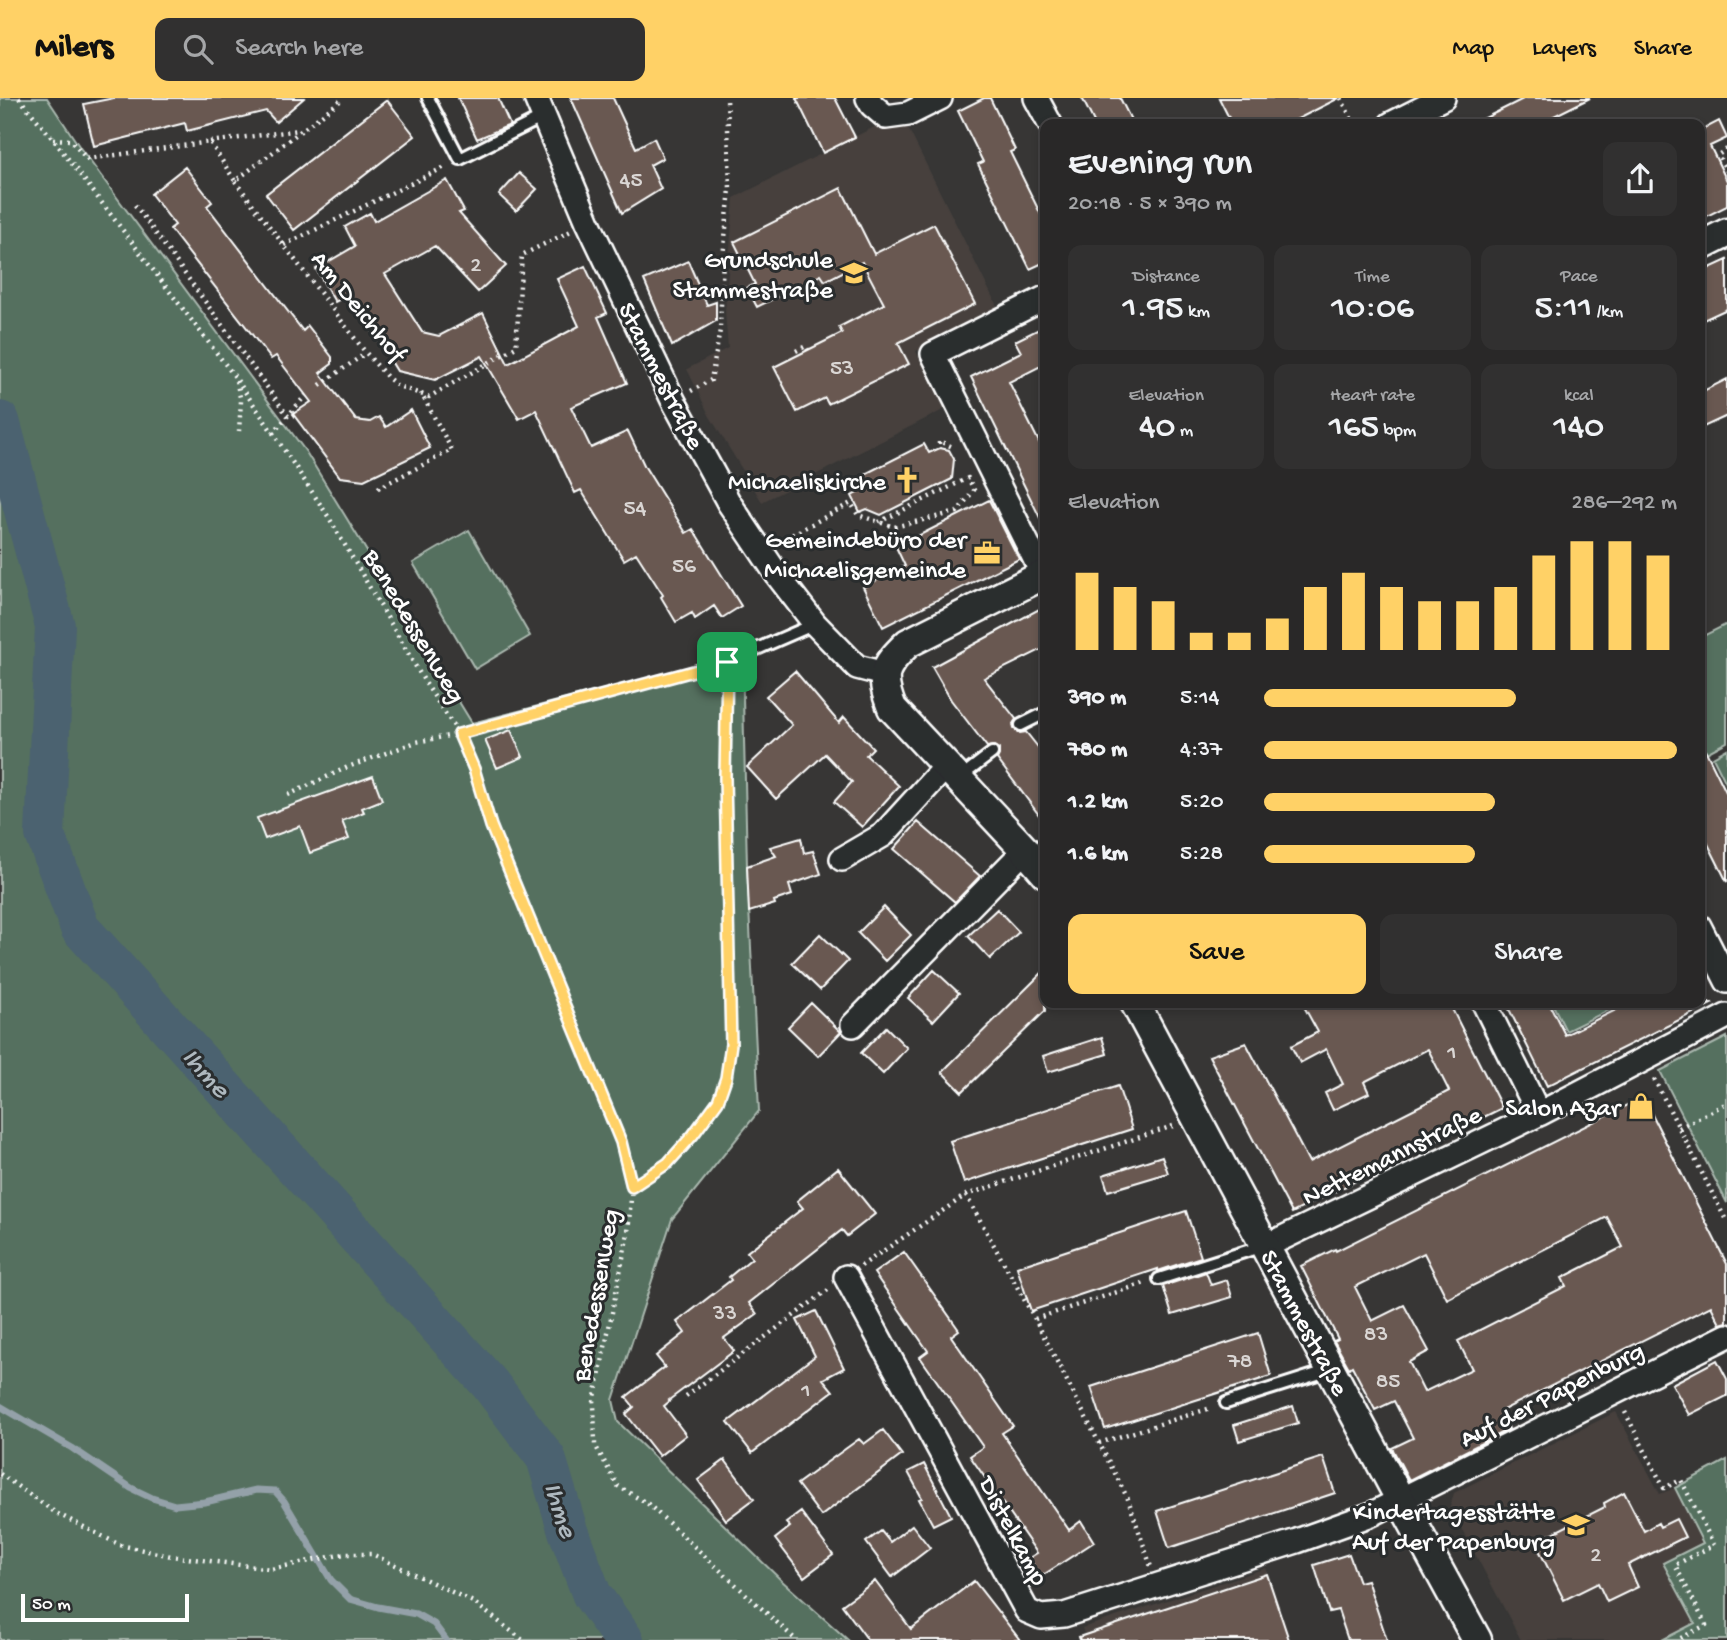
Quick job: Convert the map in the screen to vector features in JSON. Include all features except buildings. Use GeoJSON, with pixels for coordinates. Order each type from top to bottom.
{"type":"FeatureCollection","features":[{"type":"Feature","properties":{"kind":"street"},"geometry":{"type":"LineString","coordinates":[[869,98],[886,117],[908,114],[940,98]]}},
{"type":"Feature","properties":{"kind":"street"},"geometry":{"type":"LineString","coordinates":[[1036,98],[1047,119]]}},
{"type":"Feature","properties":{"kind":"street"},"geometry":{"type":"LineString","coordinates":[[1401,119],[1443,98]]}},
{"type":"Feature","properties":{"kind":"street","name":"Stammestraße"},"geometry":{"type":"LineString","coordinates":[[539,107],[588,222],[673,400],[729,503],[815,624],[858,667],[884,674]]}},
{"type":"Feature","properties":{"kind":"street"},"geometry":{"type":"LineString","coordinates":[[1705,244],[1727,233]]}},
{"type":"Feature","properties":{"kind":"street"},"geometry":{"type":"LineString","coordinates":[[1040,300],[933,354],[1040,567]]}},
{"type":"Feature","properties":{"kind":"street"},"geometry":{"type":"LineString","coordinates":[[1040,577],[908,643],[892,659],[884,674],[885,691],[891,708],[1040,867]]}},
{"type":"Feature","properties":{"kind":"street"},"geometry":{"type":"LineString","coordinates":[[842,859],[883,835],[952,772]]}},
{"type":"Feature","properties":{"kind":"street"},"geometry":{"type":"LineString","coordinates":[[853,1025],[1025,850]]}},
{"type":"Feature","properties":{"kind":"street"},"geometry":{"type":"LineString","coordinates":[[1705,938],[1727,981]]}},
{"type":"Feature","properties":{"kind":"street","name":"Stammestraße"},"geometry":{"type":"LineString","coordinates":[[1138,1008],[1477,1640]]}},
{"type":"Feature","properties":{"kind":"street"},"geometry":{"type":"LineString","coordinates":[[1486,1008],[1539,1114]]}},
{"type":"Feature","properties":{"kind":"street","name":"Nettemannstraße"},"geometry":{"type":"LineString","coordinates":[[1266,1245],[1539,1114],[1727,1016]]}},
{"type":"Feature","properties":{"kind":"street","name":"Distelkamp"},"geometry":{"type":"LineString","coordinates":[[846,1277],[1027,1611],[1041,1617],[1065,1615],[1297,1541],[1401,1501]]}},
{"type":"Feature","properties":{"kind":"street","name":"Auf der Papenburg"},"geometry":{"type":"LineString","coordinates":[[1401,1501],[1727,1336]]}},
{"type":"Feature","properties":{"kind":"lane"},"geometry":{"type":"LineString","coordinates":[[428,98],[460,159]]}},
{"type":"Feature","properties":{"kind":"lane","name":"Stammestraße"},"geometry":{"type":"LineString","coordinates":[[460,159],[539,107]]}},
{"type":"Feature","properties":{"kind":"lane"},"geometry":{"type":"LineString","coordinates":[[727,662],[815,624]]}},
{"type":"Feature","properties":{"kind":"lane"},"geometry":{"type":"LineString","coordinates":[[1021,725],[1040,716]]}},
{"type":"Feature","properties":{"kind":"lane"},"geometry":{"type":"LineString","coordinates":[[952,772],[992,753]]}},
{"type":"Feature","properties":{"kind":"lane"},"geometry":{"type":"LineString","coordinates":[[1159,1279],[1266,1245]]}},
{"type":"Feature","properties":{"kind":"lane"},"geometry":{"type":"LineString","coordinates":[[1226,1403],[1331,1370]]}},
{"type":"Feature","properties":{"kind":"path","name":"Benedessenweg"},"geometry":{"type":"LineString","coordinates":[[19,98],[235,377],[274,433],[328,516],[426,684],[459,734],[474,769],[491,826],[621,1142],[632,1187],[628,1233],[594,1402],[595,1445],[618,1486],[648,1504],[796,1640]]}},
{"type":"Feature","properties":{"kind":"path"},"geometry":{"type":"LineString","coordinates":[[235,181],[344,98]]}},
{"type":"Feature","properties":{"kind":"path"},"geometry":{"type":"LineString","coordinates":[[683,395],[711,380],[720,330],[723,257],[730,190],[727,98]]}},
{"type":"Feature","properties":{"kind":"path"},"geometry":{"type":"LineString","coordinates":[[1341,98],[1352,119]]}},
{"type":"Feature","properties":{"kind":"path"},"geometry":{"type":"LineString","coordinates":[[52,139],[70,139],[87,159],[95,159],[302,130]]}},
{"type":"Feature","properties":{"kind":"path","name":"Am Deichhof"},"geometry":{"type":"LineString","coordinates":[[210,142],[235,181],[366,353],[398,386],[421,393],[452,450],[378,488]]}},
{"type":"Feature","properties":{"kind":"path"},"geometry":{"type":"LineString","coordinates":[[1727,149],[1718,155],[1727,171]]}},
{"type":"Feature","properties":{"kind":"path"},"geometry":{"type":"LineString","coordinates":[[284,245],[460,159]]}},
{"type":"Feature","properties":{"kind":"path"},"geometry":{"type":"LineString","coordinates":[[135,205],[288,416]]}},
{"type":"Feature","properties":{"kind":"path"},"geometry":{"type":"LineString","coordinates":[[421,393],[429,397],[516,347],[523,256],[588,222]]}},
{"type":"Feature","properties":{"kind":"path"},"geometry":{"type":"LineString","coordinates":[[796,351],[806,346],[808,350]]}},
{"type":"Feature","properties":{"kind":"path"},"geometry":{"type":"LineString","coordinates":[[320,384],[366,353]]}},
{"type":"Feature","properties":{"kind":"path","name":"Benedessenweg"},"geometry":{"type":"LineString","coordinates":[[235,377],[241,401],[239,431]]}},
{"type":"Feature","properties":{"kind":"path"},"geometry":{"type":"LineString","coordinates":[[274,433],[306,395]]}},
{"type":"Feature","properties":{"kind":"path"},"geometry":{"type":"LineString","coordinates":[[948,448],[939,444],[939,441],[955,447],[959,458]]}},
{"type":"Feature","properties":{"kind":"path"},"geometry":{"type":"LineString","coordinates":[[761,551],[851,503],[858,515],[878,522],[894,527],[957,512],[974,490],[968,478],[878,522]]}},
{"type":"Feature","properties":{"kind":"path"},"geometry":{"type":"LineString","coordinates":[[288,795],[348,767],[416,742],[459,734],[727,662],[725,778],[731,1044],[726,1078],[718,1101],[693,1135],[668,1163],[632,1187]]}},
{"type":"Feature","properties":{"kind":"path"},"geometry":{"type":"LineString","coordinates":[[1644,1060],[1727,1222]]}},
{"type":"Feature","properties":{"kind":"path"},"geometry":{"type":"LineString","coordinates":[[1679,1128],[1727,1103]]}},
{"type":"Feature","properties":{"kind":"path"},"geometry":{"type":"LineString","coordinates":[[686,1396],[846,1277],[966,1195],[1197,1119]]}},
{"type":"Feature","properties":{"kind":"path"},"geometry":{"type":"LineString","coordinates":[[966,1195],[1035,1319],[1128,1499],[1157,1586]]}},
{"type":"Feature","properties":{"kind":"path"},"geometry":{"type":"LineString","coordinates":[[1718,1205],[1727,1200]]}},
{"type":"Feature","properties":{"kind":"path"},"geometry":{"type":"LineString","coordinates":[[1035,1319],[1159,1279]]}},
{"type":"Feature","properties":{"kind":"path"},"geometry":{"type":"LineString","coordinates":[[1615,1392],[1664,1488],[1681,1480],[1714,1545],[1675,1565],[1706,1625],[1677,1640]]}},
{"type":"Feature","properties":{"kind":"path"},"geometry":{"type":"LineString","coordinates":[[1099,1443],[1226,1403]]}},
{"type":"Feature","properties":{"kind":"path"},"geometry":{"type":"LineString","coordinates":[[0,1474],[56,1513],[120,1545],[172,1556],[271,1569],[344,1554],[372,1555],[473,1602],[523,1640]]}},
{"type":"Feature","properties":{"kind":"shaded area","name":"Grundschule Stammestraße"},"geometry":{"type":"Polygon","coordinates":[[[892,118],[904,120],[999,310],[916,351],[945,409],[762,502],[709,415],[687,369],[728,348],[725,311],[734,198],[892,118]]]}},
{"type":"Feature","properties":{"kind":"shaded area","name":"Kindertagesstätte Auf der Papenburg"},"geometry":{"type":"Polygon","coordinates":[[[1616,1412],[1660,1494],[1675,1488],[1703,1543],[1695,1623],[1662,1640],[1521,1640],[1450,1507],[1454,1493],[1616,1412]]]}},
{"type":"Feature","properties":{"kind":"shaded area"},"geometry":{"type":"Polygon","coordinates":[[[1266,1568],[1290,1640],[1086,1640],[1082,1628],[1266,1568]]]}},
{"type":"Feature","properties":{"kind":"green space"},"geometry":{"type":"Polygon","coordinates":[[[0,98],[47,98],[81,149],[306,452],[472,723],[742,654],[747,866],[759,1111],[672,1219],[613,1400],[618,1422],[781,1580],[848,1640],[0,1640],[0,98]]]}},
{"type":"Feature","properties":{"kind":"green space"},"geometry":{"type":"Polygon","coordinates":[[[469,530],[530,636],[475,669],[413,563],[469,530]]]}},
{"type":"Feature","properties":{"kind":"green space"},"geometry":{"type":"Polygon","coordinates":[[[1727,624],[1727,742],[1705,754],[1705,635],[1727,624]]]}},
{"type":"Feature","properties":{"kind":"green space"},"geometry":{"type":"Polygon","coordinates":[[[1727,749],[1727,785],[1713,757],[1727,749]]]}},
{"type":"Feature","properties":{"kind":"green space"},"geometry":{"type":"Polygon","coordinates":[[[1554,1008],[1613,1008],[1566,1031],[1554,1008]]]}},
{"type":"Feature","properties":{"kind":"green space"},"geometry":{"type":"Polygon","coordinates":[[[1727,1037],[1727,1203],[1660,1071],[1727,1037]]]}},
{"type":"Feature","properties":{"kind":"green space"},"geometry":{"type":"Polygon","coordinates":[[[1727,1460],[1727,1640],[1662,1640],[1695,1623],[1663,1563],[1703,1543],[1675,1488],[1727,1460]]]}},
{"type":"Feature","properties":{"kind":"waterway","name":"Ihme"},"geometry":{"type":"LineString","coordinates":[[0,421],[55,626],[45,834],[80,928],[490,1384],[546,1458],[568,1531],[592,1595],[624,1640]]}},
{"type":"Feature","properties":{"kind":"waterway"},"geometry":{"type":"LineString","coordinates":[[0,1406],[72,1448],[131,1488],[152,1498],[175,1505],[205,1502],[256,1490],[275,1491],[284,1501],[331,1580],[350,1599],[416,1614],[434,1624],[446,1640]]}},
{"type":"Feature","properties":{"kind":"place","name":"Grundschule Stammestraße"},"geometry":{"type":"Point","coordinates":[854,273]}},
{"type":"Feature","properties":{"kind":"place","name":"Michaeliskirche"},"geometry":{"type":"Point","coordinates":[907,480]}},
{"type":"Feature","properties":{"kind":"place","name":"Gemeindebüro der Michaelisgemeinde"},"geometry":{"type":"Point","coordinates":[987,553]}},
{"type":"Feature","properties":{"kind":"place","name":"Salon Azar"},"geometry":{"type":"Point","coordinates":[1641,1106]}},
{"type":"Feature","properties":{"kind":"place","name":"Kindertagesstätte Auf der Papenburg"},"geometry":{"type":"Point","coordinates":[1576,1525]}},
{"type":"Feature","properties":{"kind":"route"},"geometry":{"type":"LineString","coordinates":[[727,662],[725,778],[731,1044],[726,1078],[718,1101],[693,1135],[668,1163],[632,1187],[621,1142],[491,826],[474,769],[459,734],[727,662]]}}]}
